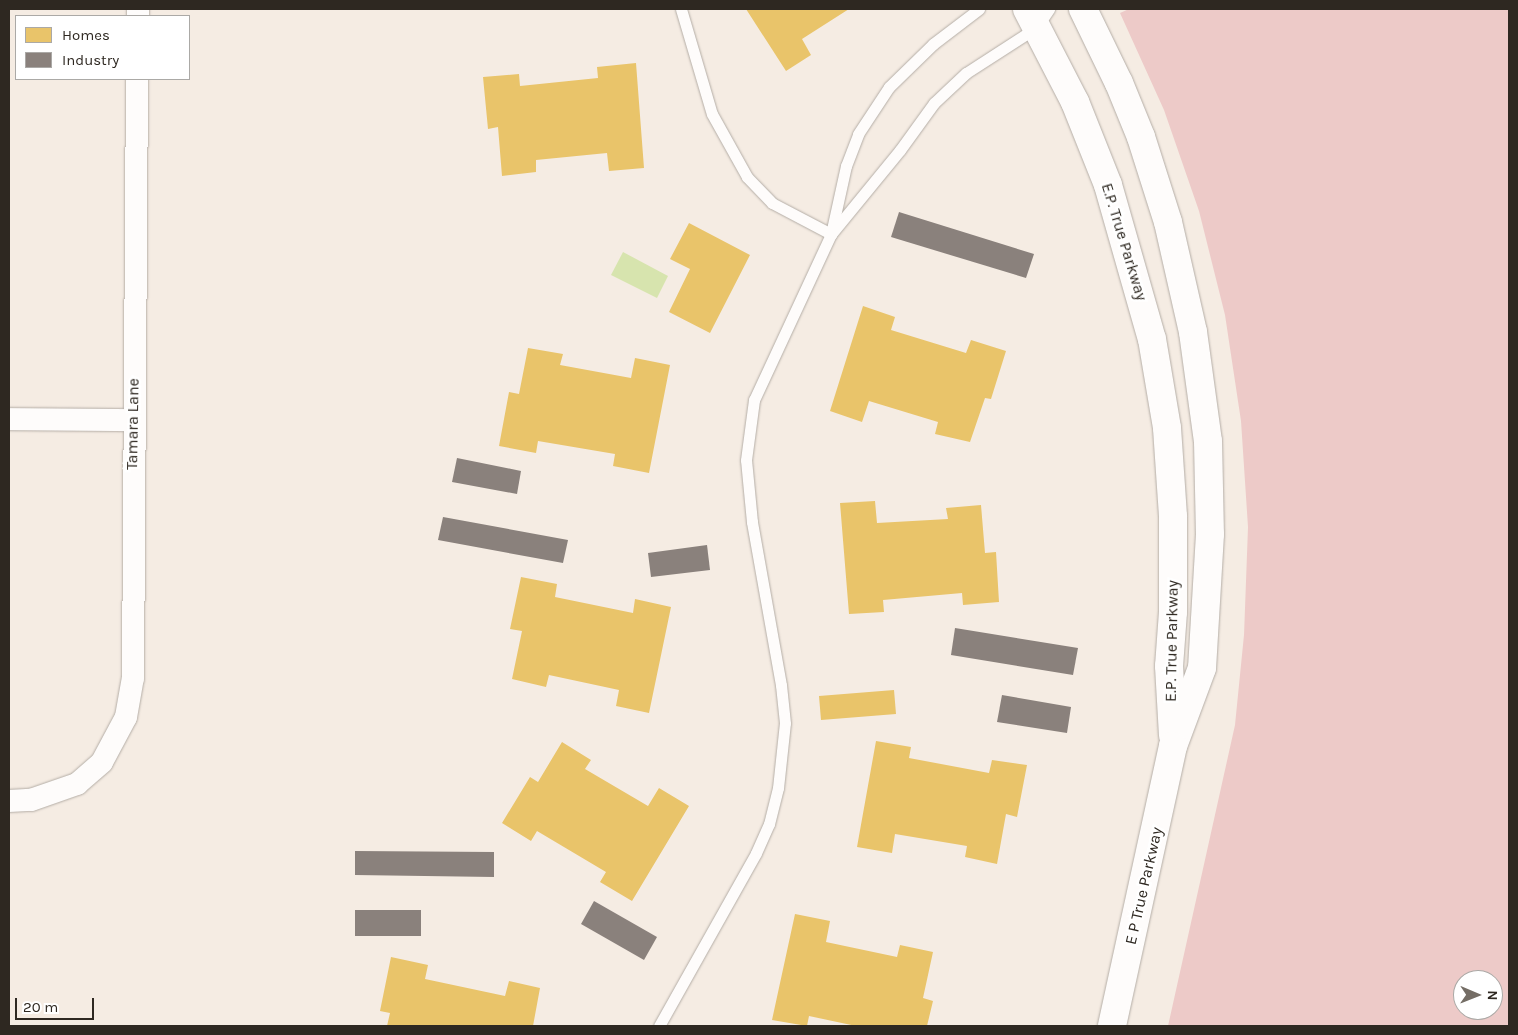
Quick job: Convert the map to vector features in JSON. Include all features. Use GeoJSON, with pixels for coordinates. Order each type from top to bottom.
{"type":"FeatureCollection","features":[{"type":"Feature","properties":{"kind":"main road","name":"E.P. True Parkway"},"geometry":{"type":"LineString","coordinates":[[1083,9],[1119,83],[1141,136],[1182,276],[1208,441],[1210,534],[1202,668],[1173,746]]}},
{"type":"Feature","properties":{"kind":"main road","name":"E.P. True Parkway"},"geometry":{"type":"LineString","coordinates":[[1038,15],[1108,185],[1152,339],[1167,428],[1174,516],[1173,612],[1169,666],[1173,746]]}},
{"type":"Feature","properties":{"kind":"main road","name":"E P True Parkway"},"geometry":{"type":"LineString","coordinates":[[1112,1026],[1173,746]]}},
{"type":"Feature","properties":{"kind":"street","name":"Tamara Lane"},"geometry":{"type":"LineString","coordinates":[[9,801],[31,800],[77,784],[102,762],[126,717],[133,678],[133,420],[137,80]]}},
{"type":"Feature","properties":{"kind":"street"},"geometry":{"type":"LineString","coordinates":[[9,419],[133,420]]}},
{"type":"Feature","properties":{"kind":"lane"},"geometry":{"type":"LineString","coordinates":[[680,9],[712,114],[747,177],[772,203],[831,234]]}},
{"type":"Feature","properties":{"kind":"lane"},"geometry":{"type":"LineString","coordinates":[[658,1026],[756,853],[769,824],[778,788],[785,723],[752,522],[746,460],[749,430],[763,378],[831,234],[846,166],[858,134],[902,75],[933,44],[979,9]]}},
{"type":"Feature","properties":{"kind":"lane"},"geometry":{"type":"LineString","coordinates":[[831,234],[900,150],[934,104],[966,73],[1038,15]]}},
{"type":"Feature","properties":{"kind":"shaded area"},"geometry":{"type":"Polygon","coordinates":[[[1129,9],[1509,9],[1509,1026],[1168,1026],[1235,725],[1244,635],[1248,527],[1241,421],[1225,315],[1199,211],[1164,110],[1120,13],[1129,9]]]}},
{"type":"Feature","properties":{"kind":"shaded area"},"geometry":{"type":"Polygon","coordinates":[[[623,252],[668,276],[657,298],[611,275],[623,252]]]}},
{"type":"Feature","properties":{"kind":"building: Homes"},"geometry":{"type":"Polygon","coordinates":[[[746,9],[849,9],[802,39],[811,55],[786,71],[746,9]]]}},
{"type":"Feature","properties":{"kind":"building: Homes"},"geometry":{"type":"Polygon","coordinates":[[[636,63],[644,168],[609,171],[607,153],[536,160],[536,172],[502,176],[498,127],[488,129],[483,77],[519,74],[520,86],[598,78],[597,67],[636,63]]]}},
{"type":"Feature","properties":{"kind":"building: Homes"},"geometry":{"type":"Polygon","coordinates":[[[689,223],[750,255],[710,333],[669,312],[690,269],[670,259],[689,223]]]}},
{"type":"Feature","properties":{"kind":"building: Homes"},"geometry":{"type":"Polygon","coordinates":[[[863,306],[895,317],[891,330],[966,353],[971,340],[1006,351],[991,399],[985,398],[970,442],[935,434],[938,422],[869,401],[862,422],[830,411],[863,306]]]}},
{"type":"Feature","properties":{"kind":"building: Homes"},"geometry":{"type":"Polygon","coordinates":[[[528,348],[563,354],[560,365],[631,378],[635,358],[670,365],[649,473],[613,466],[615,454],[538,441],[536,453],[499,446],[509,392],[519,394],[528,348]]]}},
{"type":"Feature","properties":{"kind":"building: Homes"},"geometry":{"type":"Polygon","coordinates":[[[875,501],[877,523],[948,519],[946,508],[981,505],[985,553],[996,552],[999,602],[963,605],[962,593],[883,600],[884,612],[849,614],[840,503],[875,501]]]}},
{"type":"Feature","properties":{"kind":"building: Homes"},"geometry":{"type":"Polygon","coordinates":[[[521,577],[557,584],[555,597],[633,613],[635,599],[671,607],[649,713],[616,706],[619,690],[549,675],[546,687],[512,679],[522,631],[510,629],[521,577]]]}},
{"type":"Feature","properties":{"kind":"building: Homes"},"geometry":{"type":"Polygon","coordinates":[[[894,690],[896,714],[821,720],[819,696],[894,690]]]}},
{"type":"Feature","properties":{"kind":"building: Homes"},"geometry":{"type":"Polygon","coordinates":[[[876,741],[911,747],[909,758],[989,773],[992,760],[1027,765],[1017,817],[1006,814],[997,864],[965,857],[967,846],[895,834],[892,853],[857,847],[876,741]]]}},
{"type":"Feature","properties":{"kind":"building: Homes"},"geometry":{"type":"Polygon","coordinates":[[[562,742],[591,760],[585,769],[648,806],[659,788],[689,806],[632,901],[600,882],[606,872],[537,831],[531,841],[502,823],[530,777],[538,782],[562,742]]]}},
{"type":"Feature","properties":{"kind":"building: Homes"},"geometry":{"type":"Polygon","coordinates":[[[795,914],[830,921],[826,942],[897,957],[900,945],[933,952],[923,998],[933,1001],[927,1026],[856,1026],[809,1016],[807,1026],[772,1020],[795,914]]]}},
{"type":"Feature","properties":{"kind":"building: Homes"},"geometry":{"type":"Polygon","coordinates":[[[391,957],[428,965],[425,979],[505,996],[509,981],[540,988],[533,1026],[387,1026],[390,1013],[380,1011],[391,957]]]}},
{"type":"Feature","properties":{"kind":"building: Industry"},"geometry":{"type":"Polygon","coordinates":[[[899,212],[1034,254],[1026,278],[891,237],[899,212]]]}},
{"type":"Feature","properties":{"kind":"building: Industry"},"geometry":{"type":"Polygon","coordinates":[[[457,458],[521,471],[517,494],[452,482],[457,458]]]}},
{"type":"Feature","properties":{"kind":"building: Industry"},"geometry":{"type":"Polygon","coordinates":[[[443,517],[568,540],[563,563],[438,540],[443,517]]]}},
{"type":"Feature","properties":{"kind":"building: Industry"},"geometry":{"type":"Polygon","coordinates":[[[707,545],[710,570],[651,577],[648,553],[707,545]]]}},
{"type":"Feature","properties":{"kind":"building: Industry"},"geometry":{"type":"Polygon","coordinates":[[[955,628],[1078,648],[1073,675],[951,655],[955,628]]]}},
{"type":"Feature","properties":{"kind":"building: Industry"},"geometry":{"type":"Polygon","coordinates":[[[1002,695],[1071,707],[1067,733],[997,722],[1002,695]]]}},
{"type":"Feature","properties":{"kind":"building: Industry"},"geometry":{"type":"Polygon","coordinates":[[[355,851],[494,852],[494,877],[355,875],[355,851]]]}},
{"type":"Feature","properties":{"kind":"building: Industry"},"geometry":{"type":"Polygon","coordinates":[[[594,901],[657,937],[644,960],[581,924],[594,901]]]}},
{"type":"Feature","properties":{"kind":"building: Industry"},"geometry":{"type":"Polygon","coordinates":[[[355,910],[421,910],[421,936],[355,936],[355,910]]]}}]}
